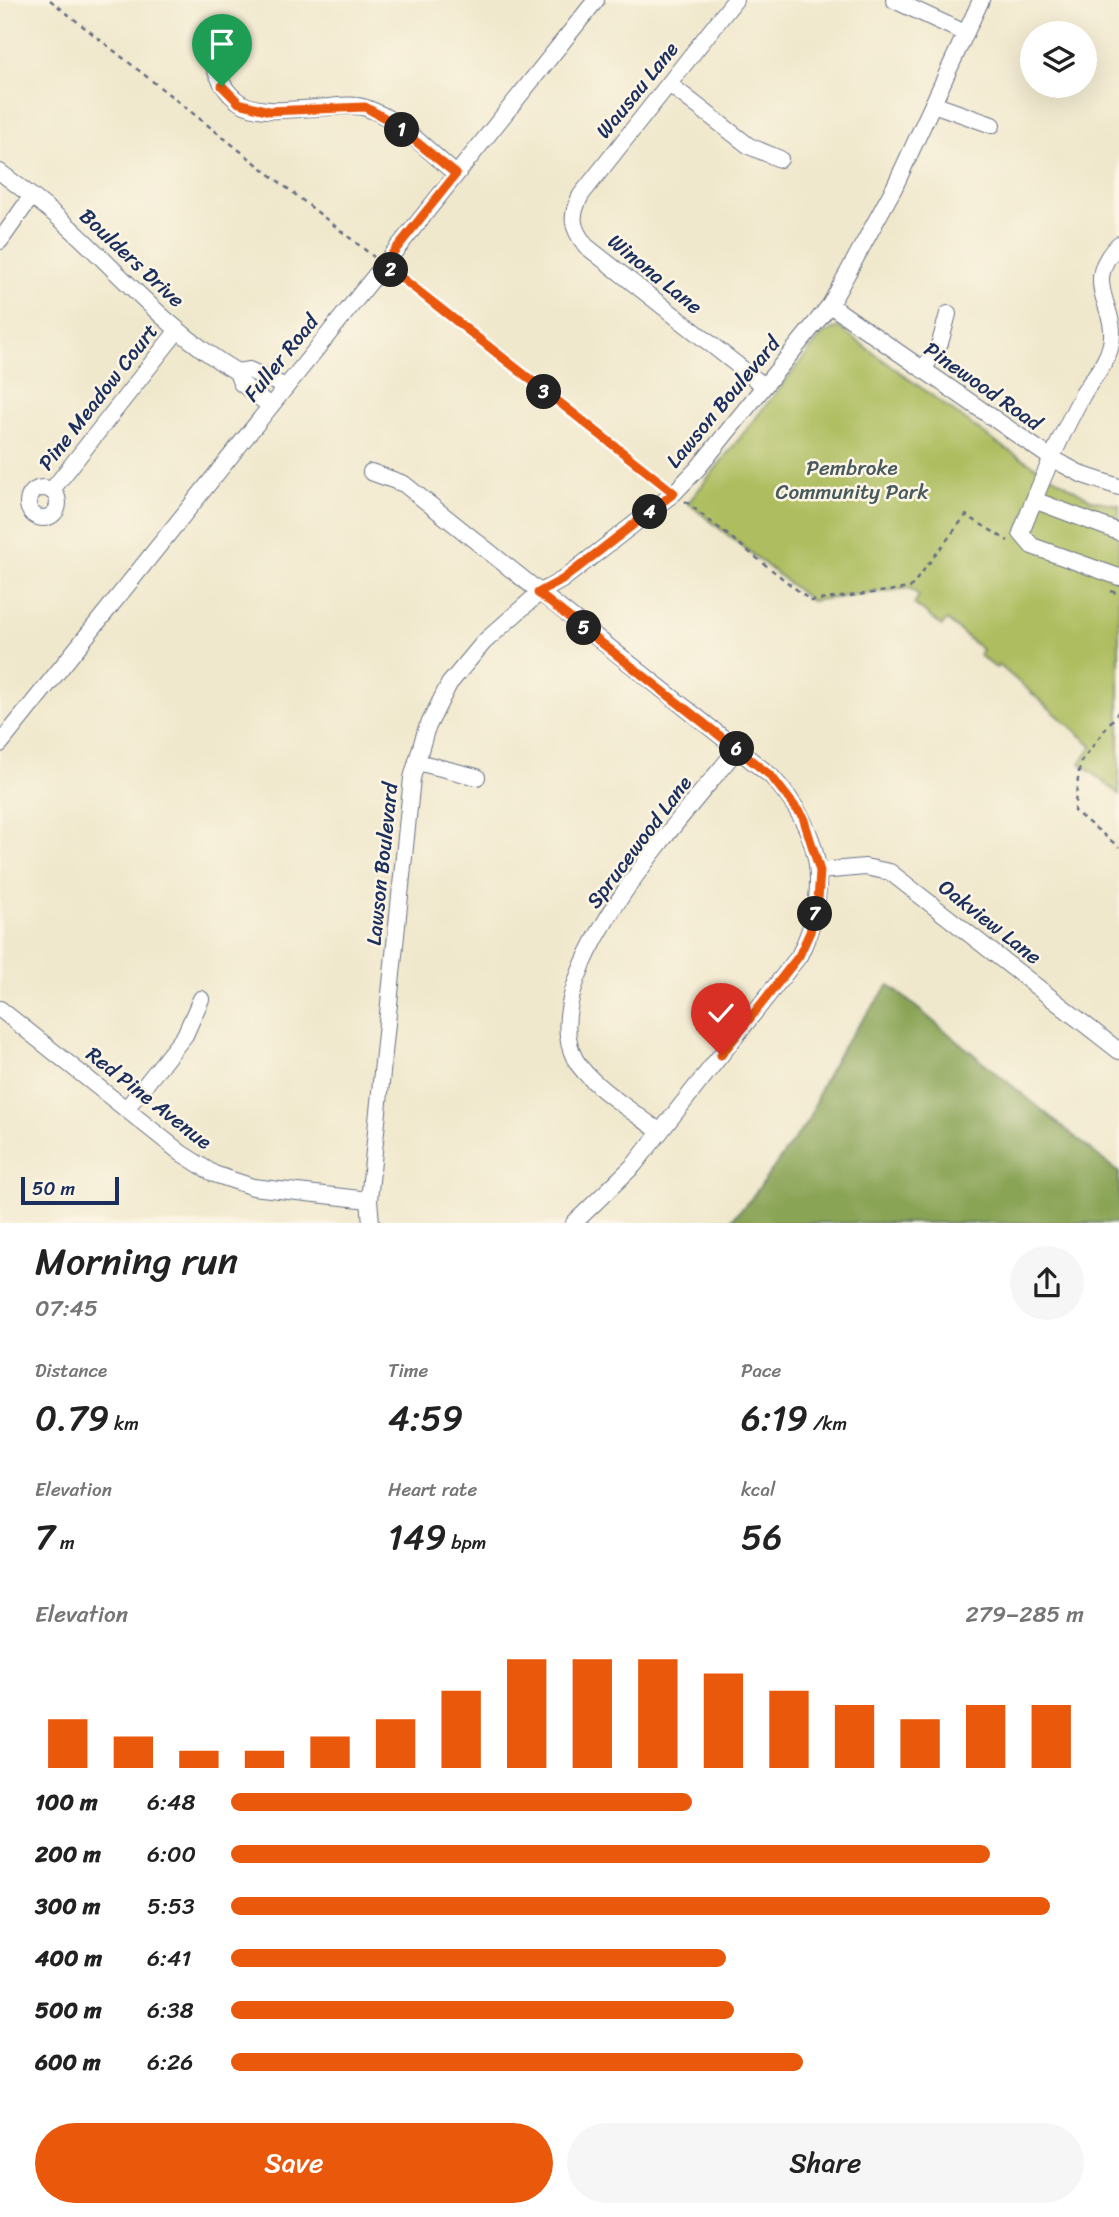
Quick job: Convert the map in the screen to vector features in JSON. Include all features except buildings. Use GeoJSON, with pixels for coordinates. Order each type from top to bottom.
{"type":"FeatureCollection","features":[{"type":"Feature","properties":{"kind":"street","name":"Fuller Road"},"geometry":{"type":"LineString","coordinates":[[0,744],[596,0]]}},
{"type":"Feature","properties":{"kind":"street","name":"Wausau Lane"},"geometry":{"type":"LineString","coordinates":[[598,173],[735,0]]}},
{"type":"Feature","properties":{"kind":"street"},"geometry":{"type":"LineString","coordinates":[[894,0],[965,33]]}},
{"type":"Feature","properties":{"kind":"street","name":"Lawson Boulevard"},"geometry":{"type":"LineString","coordinates":[[371,1223],[369,1200],[412,778],[436,706],[462,667],[484,642],[538,593],[562,580],[674,493],[711,454],[830,305],[867,243],[981,0]]}},
{"type":"Feature","properties":{"kind":"street"},"geometry":{"type":"LineString","coordinates":[[204,38],[215,75],[239,103],[269,111],[365,107],[392,122],[456,174]]}},
{"type":"Feature","properties":{"kind":"street"},"geometry":{"type":"LineString","coordinates":[[670,84],[749,146],[780,159]]}},
{"type":"Feature","properties":{"kind":"street"},"geometry":{"type":"LineString","coordinates":[[933,104],[992,125]]}},
{"type":"Feature","properties":{"kind":"street","name":"Boulders Drive"},"geometry":{"type":"LineString","coordinates":[[0,172],[68,226],[146,304],[237,372],[241,383],[270,406]]}},
{"type":"Feature","properties":{"kind":"street","name":"Winona Lane"},"geometry":{"type":"LineString","coordinates":[[598,173],[573,212],[578,235],[586,246],[764,386]]}},
{"type":"Feature","properties":{"kind":"street"},"geometry":{"type":"LineString","coordinates":[[0,240],[31,197]]}},
{"type":"Feature","properties":{"kind":"street"},"geometry":{"type":"LineString","coordinates":[[1119,244],[1108,258],[1100,286],[1112,334],[1108,353],[1083,393],[1051,458],[1021,533],[1032,546],[1119,577]]}},
{"type":"Feature","properties":{"kind":"street","name":"Pinewood Road"},"geometry":{"type":"LineString","coordinates":[[830,305],[1051,458],[1083,475],[1119,486]]}},
{"type":"Feature","properties":{"kind":"street"},"geometry":{"type":"LineString","coordinates":[[923,370],[940,343],[948,314]]}},
{"type":"Feature","properties":{"kind":"street","name":"Pine Meadow Court"},"geometry":{"type":"LineString","coordinates":[[52,490],[178,330]]}},
{"type":"Feature","properties":{"kind":"street","name":"Boulders Drive"},"geometry":{"type":"LineString","coordinates":[[237,372],[249,370],[286,387]]}},
{"type":"Feature","properties":{"kind":"street"},"geometry":{"type":"LineString","coordinates":[[371,472],[404,484],[771,776],[803,817],[820,871],[818,900],[810,932],[799,956],[619,1181],[574,1223]]}},
{"type":"Feature","properties":{"kind":"street"},"geometry":{"type":"LineString","coordinates":[[1034,500],[1119,532]]}},
{"type":"Feature","properties":{"kind":"street","name":"Sprucewood Lane"},"geometry":{"type":"LineString","coordinates":[[660,1132],[583,1072],[568,1038],[570,1010],[589,948],[609,912],[737,749]]}},
{"type":"Feature","properties":{"kind":"street"},"geometry":{"type":"LineString","coordinates":[[417,762],[477,778]]}},
{"type":"Feature","properties":{"kind":"street","name":"Oakview Lane"},"geometry":{"type":"LineString","coordinates":[[820,871],[865,867],[890,872],[1119,1051]]}},
{"type":"Feature","properties":{"kind":"street"},"geometry":{"type":"LineString","coordinates":[[126,1109],[185,1035],[201,999]]}},
{"type":"Feature","properties":{"kind":"street","name":"Red Pine Avenue"},"geometry":{"type":"LineString","coordinates":[[0,1009],[181,1153],[214,1174],[253,1187],[369,1200]]}},
{"type":"Feature","properties":{"kind":"path"},"geometry":{"type":"LineString","coordinates":[[50,0],[811,601],[910,588],[966,515],[1010,542]]}},
{"type":"Feature","properties":{"kind":"path"},"geometry":{"type":"LineString","coordinates":[[1106,589],[1119,594]]}},
{"type":"Feature","properties":{"kind":"path"},"geometry":{"type":"LineString","coordinates":[[1119,711],[1080,763],[1074,811],[1119,848]]}},
{"type":"Feature","properties":{"kind":"green space","name":"Pembroke Community Park"},"geometry":{"type":"Polygon","coordinates":[[[838,327],[998,444],[1092,500],[1119,505],[1119,794],[1080,763],[1093,746],[999,665],[996,668],[979,655],[982,650],[947,620],[942,626],[914,604],[919,596],[910,588],[811,601],[688,503],[822,335],[838,327]]]}},
{"type":"Feature","properties":{"kind":"green space"},"geometry":{"type":"Polygon","coordinates":[[[889,985],[1119,1173],[1119,1223],[728,1223],[750,1200],[810,1118],[821,1086],[843,1046],[889,985]]]}},
{"type":"Feature","properties":{"kind":"route"},"geometry":{"type":"LineString","coordinates":[[222,86],[239,103],[269,111],[365,107],[392,122],[456,174],[384,264],[674,493],[562,580],[538,593],[771,776],[803,817],[815,848],[820,871],[818,900],[810,932],[799,956],[721,1055]]}}]}
